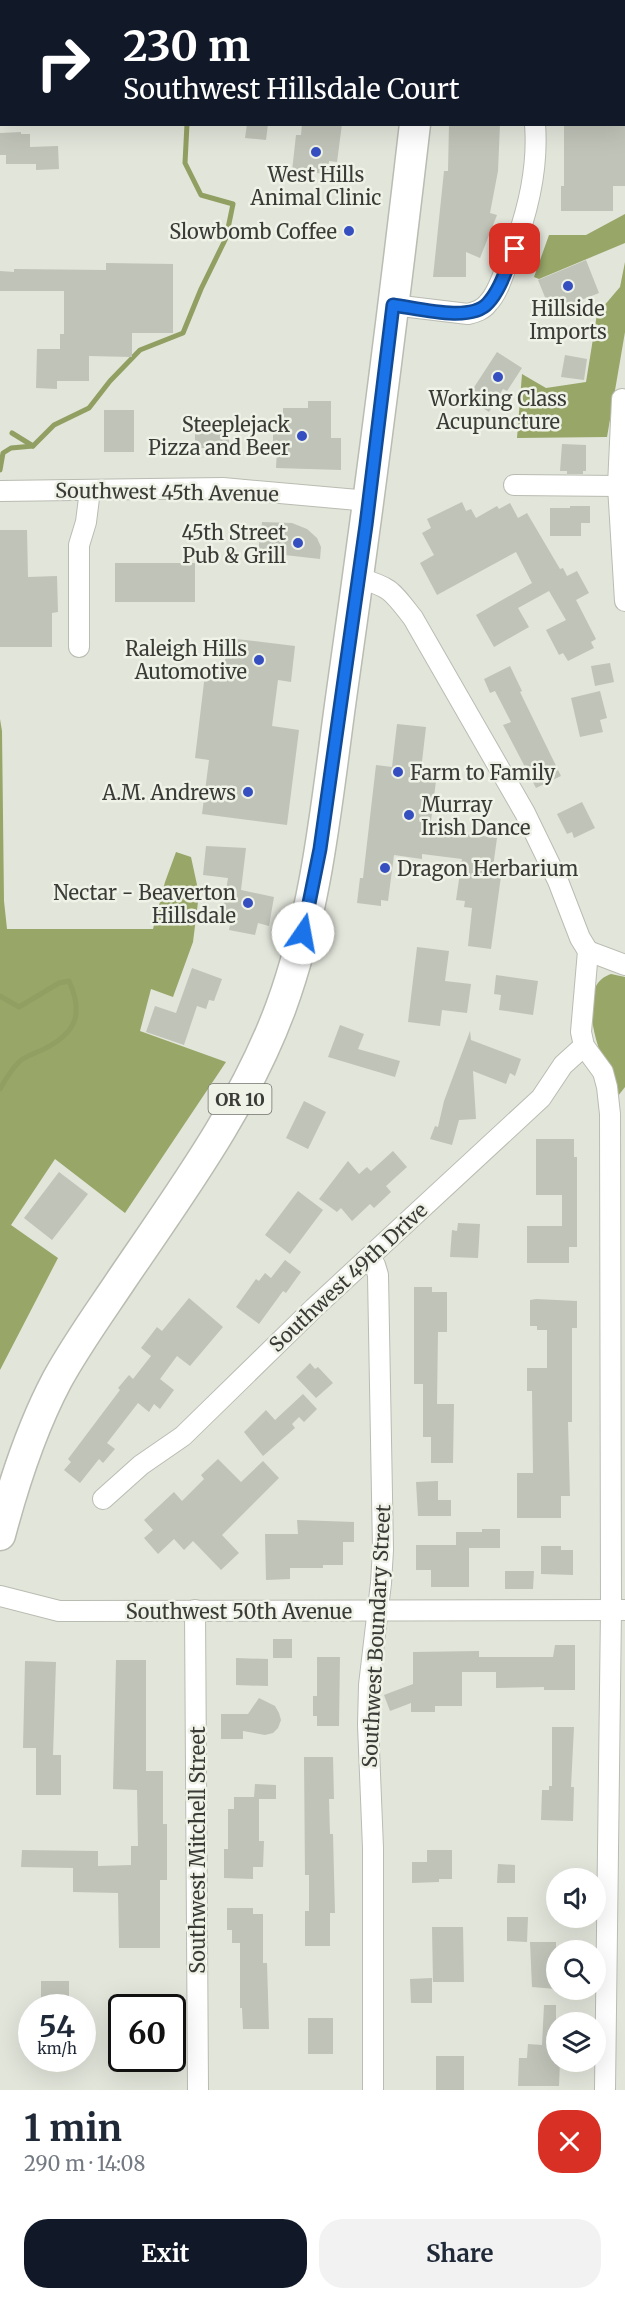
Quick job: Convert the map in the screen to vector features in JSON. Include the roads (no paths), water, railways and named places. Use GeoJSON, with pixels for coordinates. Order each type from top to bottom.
{"type":"FeatureCollection","features":[{"type":"Feature","properties":{"kind":"main road","name":"OR 10"},"geometry":{"type":"LineString","coordinates":[[0,1535],[29,1444],[57,1381],[97,1317],[218,1138],[257,1064],[281,1006],[307,918],[320,849],[369,501],[415,126]]}},
{"type":"Feature","properties":{"kind":"street"},"geometry":{"type":"LineString","coordinates":[[393,305],[468,314],[478,311],[489,303],[515,249],[527,211],[534,165],[535,126]]}},
{"type":"Feature","properties":{"kind":"street"},"geometry":{"type":"LineString","coordinates":[[622,399],[618,486],[625,601]]}},
{"type":"Feature","properties":{"kind":"street"},"geometry":{"type":"LineString","coordinates":[[514,485],[618,486]]}},
{"type":"Feature","properties":{"kind":"street","name":"Southwest 45th Avenue"},"geometry":{"type":"LineString","coordinates":[[0,491],[222,488],[369,501]]}},
{"type":"Feature","properties":{"kind":"street"},"geometry":{"type":"LineString","coordinates":[[79,647],[79,545],[86,522],[90,490]]}},
{"type":"Feature","properties":{"kind":"street"},"geometry":{"type":"LineString","coordinates":[[358,578],[382,585],[390,590],[413,618],[525,813],[558,881],[580,938],[588,951],[580,1032],[584,1046],[603,1072],[610,1114],[618,1610],[605,2090]]}},
{"type":"Feature","properties":{"kind":"street"},"geometry":{"type":"LineString","coordinates":[[588,951],[625,965]]}},
{"type":"Feature","properties":{"kind":"street","name":"Southwest 49th Drive"},"geometry":{"type":"LineString","coordinates":[[103,1499],[141,1465],[183,1436],[369,1257],[541,1098],[562,1065],[584,1046]]}},
{"type":"Feature","properties":{"kind":"street","name":"Southwest Boundary Street"},"geometry":{"type":"LineString","coordinates":[[369,1257],[375,1265],[378,1282],[382,1550],[378,1610],[369,1684],[368,1725],[373,1848],[373,2090]]}},
{"type":"Feature","properties":{"kind":"street","name":"Southwest 50th Avenue"},"geometry":{"type":"LineString","coordinates":[[0,1596],[59,1611],[618,1610]]}},
{"type":"Feature","properties":{"kind":"street","name":"Southwest Mitchell Street"},"geometry":{"type":"LineString","coordinates":[[195,1610],[198,2090]]}},
{"type":"Feature","properties":{"kind":"waterway"},"geometry":{"type":"LineString","coordinates":[[0,470],[3,453],[11,448],[33,446],[54,425],[89,408],[110,381],[140,350],[183,333],[226,238],[233,204],[201,195],[185,163],[187,126]]}},
{"type":"Feature","properties":{"kind":"waterway"},"geometry":{"type":"LineString","coordinates":[[12,433],[33,446]]}},
{"type":"Feature","properties":{"kind":"waterway"},"geometry":{"type":"LineString","coordinates":[[0,996],[19,1007],[59,983],[69,981],[76,1003],[74,1021],[64,1036],[21,1060],[0,1089]]}},
{"type":"Feature","properties":{"kind":"place","name":"West Hills Animal Clinic"},"geometry":{"type":"Point","coordinates":[316,152]}},
{"type":"Feature","properties":{"kind":"place","name":"Slowbomb Coffee"},"geometry":{"type":"Point","coordinates":[349,231]}},
{"type":"Feature","properties":{"kind":"place","name":"Hillside Imports"},"geometry":{"type":"Point","coordinates":[568,286]}},
{"type":"Feature","properties":{"kind":"place","name":"Working Class Acupuncture"},"geometry":{"type":"Point","coordinates":[498,377]}},
{"type":"Feature","properties":{"kind":"place","name":"Steeplejack Pizza and Beer"},"geometry":{"type":"Point","coordinates":[302,436]}},
{"type":"Feature","properties":{"kind":"place","name":"45th Street Pub & Grill"},"geometry":{"type":"Point","coordinates":[298,543]}},
{"type":"Feature","properties":{"kind":"place","name":"Raleigh Hills Automotive"},"geometry":{"type":"Point","coordinates":[259,660]}},
{"type":"Feature","properties":{"kind":"place","name":"Farm to Family"},"geometry":{"type":"Point","coordinates":[398,772]}},
{"type":"Feature","properties":{"kind":"place","name":"A.M. Andrews"},"geometry":{"type":"Point","coordinates":[248,792]}},
{"type":"Feature","properties":{"kind":"place","name":"Murray Irish Dance"},"geometry":{"type":"Point","coordinates":[409,815]}},
{"type":"Feature","properties":{"kind":"place","name":"Dragon Herbarium"},"geometry":{"type":"Point","coordinates":[385,868]}},
{"type":"Feature","properties":{"kind":"place","name":"Nectar - Beaverton Hillsdale"},"geometry":{"type":"Point","coordinates":[248,903]}}]}
